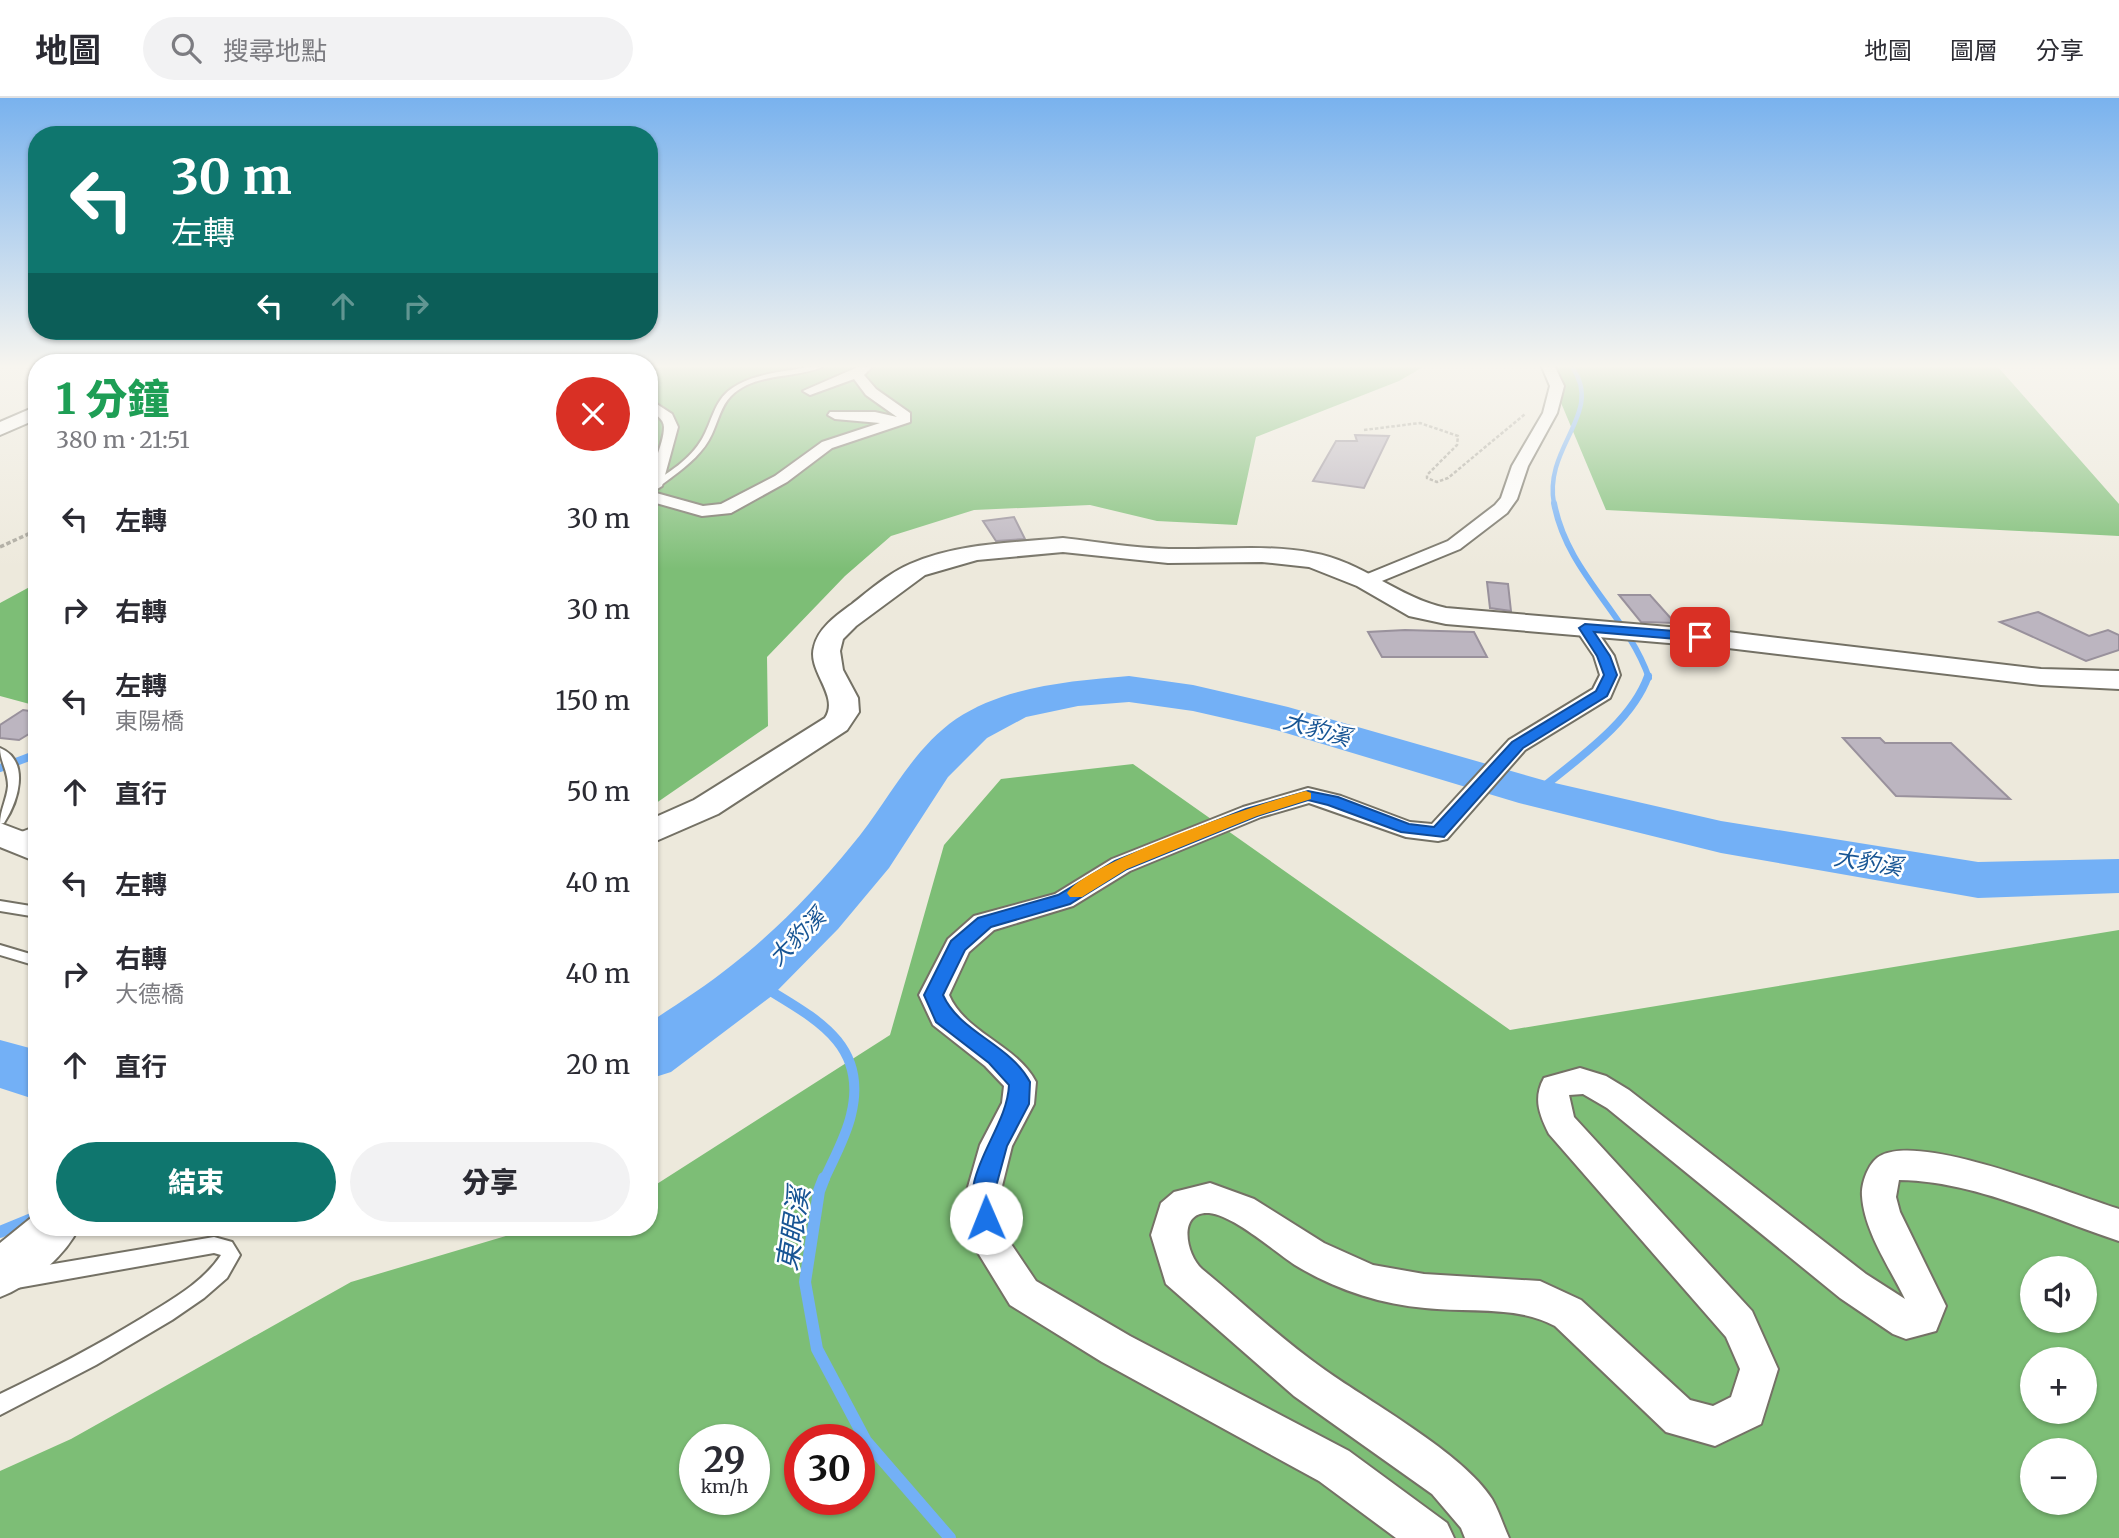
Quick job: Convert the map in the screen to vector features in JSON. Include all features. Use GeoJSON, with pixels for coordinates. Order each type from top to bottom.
{"type":"FeatureCollection","features":[{"type":"Feature","properties":{"kind":"street"},"geometry":{"type":"LineString","coordinates":[[658,469],[669,434]]}},
{"type":"Feature","properties":{"kind":"street"},"geometry":{"type":"LineString","coordinates":[[658,494],[702,511],[725,509],[781,479],[827,445],[861,434]]}},
{"type":"Feature","properties":{"kind":"street"},"geometry":{"type":"LineString","coordinates":[[1366,580],[1454,545],[1501,509],[1539,434]]}},
{"type":"Feature","properties":{"kind":"street"},"geometry":{"type":"LineString","coordinates":[[658,830],[706,807],[836,724],[844,712],[844,698],[830,670],[825,651],[830,637],[846,620],[916,570],[940,561],[977,553],[1063,545],[1168,556],[1291,556],[1313,560],[1366,580],[1405,604],[1430,614],[1728,640],[2041,677],[2119,680]]}},
{"type":"Feature","properties":{"kind":"street"},"geometry":{"type":"LineString","coordinates":[[1432,1538],[1334,1466],[1116,1349],[1023,1293],[990,1243],[983,1194],[996,1145],[1018,1104],[1020,1082],[996,1057],[943,1017],[934,995],[958,946],[985,923],[1064,900],[1121,865],[1252,813],[1308,796],[1332,801],[1406,829],[1438,833],[1517,745],[1580,709],[1602,693],[1610,675],[1595,628]]}},
{"type":"Feature","properties":{"kind":"street"},"geometry":{"type":"LineString","coordinates":[[1487,1538],[1476,1513],[1447,1479],[1308,1382],[1179,1272],[1170,1236],[1173,1214],[1186,1203],[1210,1198],[1242,1210],[1311,1255],[1370,1282],[1424,1291],[1540,1298],[1568,1313],[1680,1418],[1715,1426],[1747,1410],[1759,1369],[1739,1324],[1560,1124],[1552,1100],[1555,1087],[1570,1079],[1592,1084],[1618,1099],[1853,1286],[1906,1321],[1923,1318],[1927,1306],[1880,1212],[1879,1184],[1890,1166],[1914,1164],[1956,1172],[2119,1225]]}},
{"type":"Feature","properties":{"kind":"street"},"geometry":{"type":"LineString","coordinates":[[0,1274],[44,1236]]}},
{"type":"Feature","properties":{"kind":"lane"},"geometry":{"type":"LineString","coordinates":[[658,485],[685,463],[704,443],[708,434]]}},
{"type":"Feature","properties":{"kind":"lane"},"geometry":{"type":"LineString","coordinates":[[4,754],[15,783],[10,807],[17,835]]}},
{"type":"Feature","properties":{"kind":"lane"},"geometry":{"type":"LineString","coordinates":[[0,906],[28,911]]}},
{"type":"Feature","properties":{"kind":"lane"},"geometry":{"type":"LineString","coordinates":[[0,950],[28,958]]}},
{"type":"Feature","properties":{"kind":"lane"},"geometry":{"type":"LineString","coordinates":[[0,1282],[214,1245],[226,1248],[231,1255],[229,1264],[202,1289],[106,1350],[0,1405]]}},
{"type":"Feature","properties":{"kind":"path"},"geometry":{"type":"LineString","coordinates":[[1453,434],[1458,436],[1457,445],[1427,475],[1431,480],[1443,481],[1500,434]]}},
{"type":"Feature","properties":{"kind":"path"},"geometry":{"type":"LineString","coordinates":[[0,547],[28,534]]}},
{"type":"Feature","properties":{"kind":"green space"},"geometry":{"type":"Polygon","coordinates":[[[658,434],[1263,434],[1256,437],[1237,525],[1157,521],[1090,505],[974,510],[891,536],[845,576],[767,657],[768,726],[658,802],[658,434]]]}},
{"type":"Feature","properties":{"kind":"green space"},"geometry":{"type":"Polygon","coordinates":[[[1574,434],[2057,434],[2119,504],[2119,536],[1606,510],[1574,434]]]}},
{"type":"Feature","properties":{"kind":"green space"},"geometry":{"type":"Polygon","coordinates":[[[28,588],[28,704],[0,696],[0,603],[28,588]]]}},
{"type":"Feature","properties":{"kind":"green space"},"geometry":{"type":"Polygon","coordinates":[[[1133,764],[1510,1030],[2119,930],[2119,1538],[0,1538],[0,1471],[71,1439],[351,1282],[506,1236],[658,1236],[658,1183],[890,1035],[944,845],[1001,779],[1133,764]]]}},
{"type":"Feature","properties":{"kind":"building"},"geometry":{"type":"Polygon","coordinates":[[[1355,435],[1389,436],[1364,488],[1313,481],[1336,441],[1357,441],[1355,435]]]}},
{"type":"Feature","properties":{"kind":"building"},"geometry":{"type":"Polygon","coordinates":[[[1014,517],[1025,539],[996,541],[983,521],[1014,517]]]}},
{"type":"Feature","properties":{"kind":"building"},"geometry":{"type":"Polygon","coordinates":[[[1487,582],[1508,584],[1511,611],[1490,608],[1487,582]]]}},
{"type":"Feature","properties":{"kind":"building"},"geometry":{"type":"Polygon","coordinates":[[[1619,595],[1650,595],[1675,623],[1641,622],[1619,595]]]}},
{"type":"Feature","properties":{"kind":"building"},"geometry":{"type":"Polygon","coordinates":[[[2038,612],[2089,636],[2108,630],[2119,635],[2119,650],[2086,661],[2000,622],[2038,612]]]}},
{"type":"Feature","properties":{"kind":"building"},"geometry":{"type":"Polygon","coordinates":[[[1368,632],[1474,632],[1487,657],[1382,657],[1368,632]]]}},
{"type":"Feature","properties":{"kind":"building"},"geometry":{"type":"Polygon","coordinates":[[[23,710],[28,711],[28,734],[19,740],[0,738],[0,725],[23,710]]]}},
{"type":"Feature","properties":{"kind":"building"},"geometry":{"type":"Polygon","coordinates":[[[1843,738],[1880,738],[1885,743],[1951,743],[2010,799],[1896,796],[1843,738]]]}},
{"type":"Feature","properties":{"kind":"waterway"},"geometry":{"type":"LineString","coordinates":[[1554,504],[1553,483],[1557,465],[1570,434]]}},
{"type":"Feature","properties":{"kind":"waterway"},"geometry":{"type":"LineString","coordinates":[[1554,503],[1571,551],[1627,634],[1649,678]]}},
{"type":"Feature","properties":{"kind":"waterway"},"geometry":{"type":"LineString","coordinates":[[1536,793],[1615,726],[1629,710],[1648,676]]}},
{"type":"Feature","properties":{"kind":"waterway","name":"大豹溪"},"geometry":{"type":"LineString","coordinates":[[658,1049],[753,980],[819,916],[871,856],[930,768],[971,729],[1012,707],[1078,693],[1129,689],[1193,698],[1288,720],[1536,793],[1721,837],[1978,880],[2119,876]]}},
{"type":"Feature","properties":{"kind":"waterway"},"geometry":{"type":"LineString","coordinates":[[0,768],[28,757]]}},
{"type":"Feature","properties":{"kind":"waterway","name":"東眼溪"},"geometry":{"type":"LineString","coordinates":[[753,980],[794,1005],[829,1032],[843,1048],[851,1067],[854,1089],[851,1115],[843,1140],[824,1180]]}},
{"type":"Feature","properties":{"kind":"waterway","name":"大豹溪"},"geometry":{"type":"LineString","coordinates":[[0,1064],[28,1072]]}},
{"type":"Feature","properties":{"kind":"waterway","name":"東眼溪"},"geometry":{"type":"LineString","coordinates":[[824,1178],[819,1191],[805,1282],[817,1349],[866,1441],[950,1538]]}},
{"type":"Feature","properties":{"kind":"waterway","name":"大豹溪"},"geometry":{"type":"LineString","coordinates":[[0,1232],[28,1220]]}},
{"type":"Feature","properties":{"kind":"slow traffic"},"geometry":{"type":"LineString","coordinates":[[1076,893],[1121,865],[1252,813],[1306,796]]}},
{"type":"Feature","properties":{"kind":"route"},"geometry":{"type":"LineString","coordinates":[[986,1218],[983,1194],[996,1145],[1018,1104],[1020,1082],[996,1057],[943,1017],[934,995],[958,946],[985,923],[1064,900],[1121,865],[1252,813],[1308,796],[1332,801],[1406,829],[1438,833],[1517,745],[1580,709],[1602,693],[1610,675],[1604,656],[1585,628],[1700,637]]}}]}
